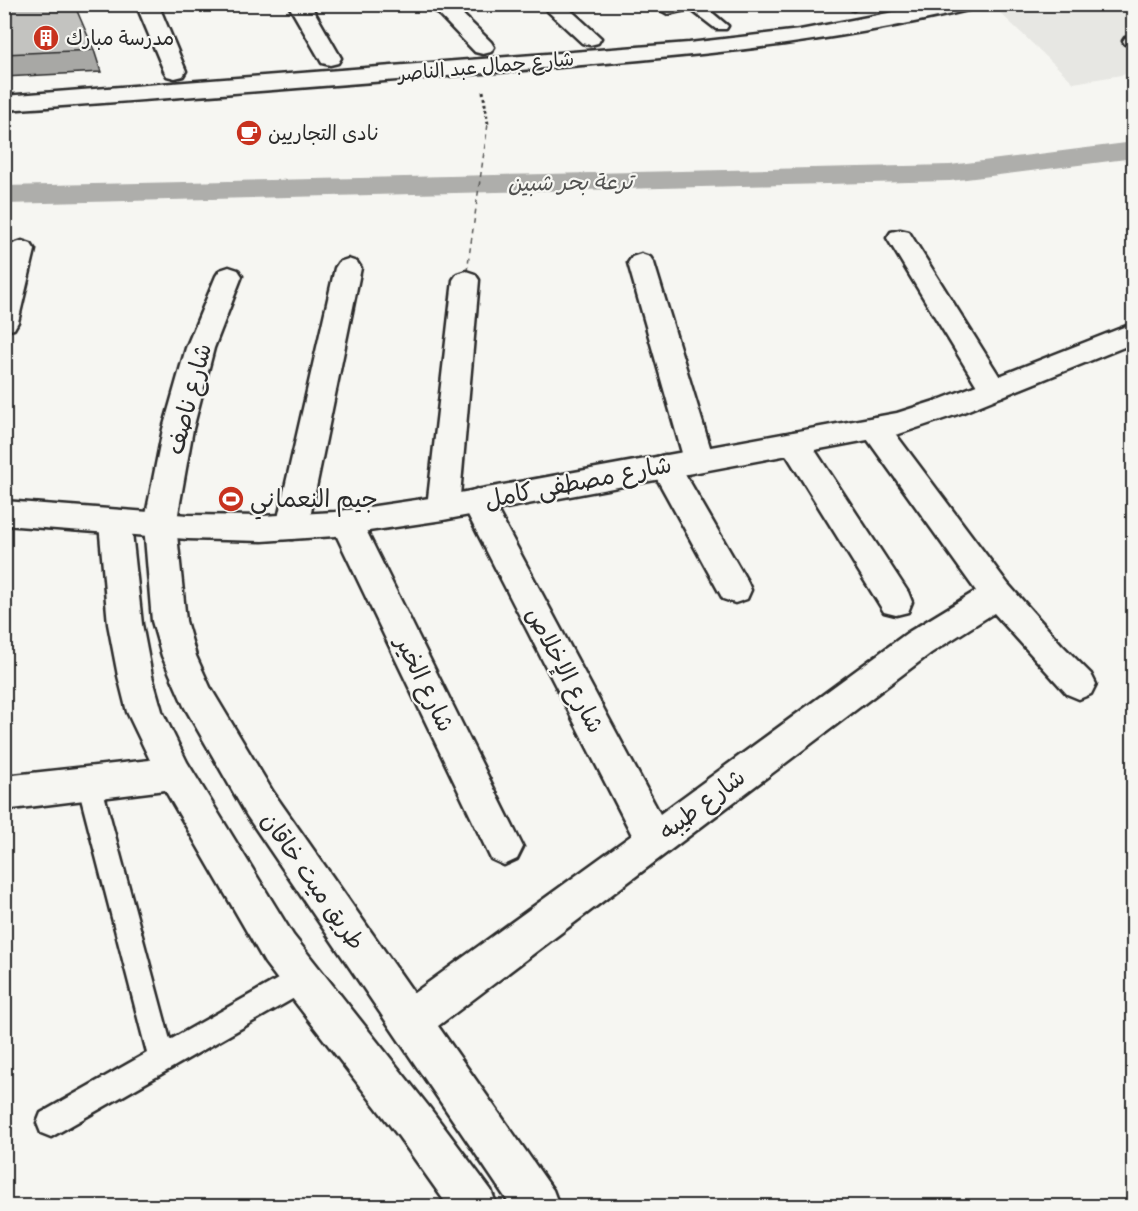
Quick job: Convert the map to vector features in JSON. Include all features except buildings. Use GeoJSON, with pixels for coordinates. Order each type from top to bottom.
{"type":"FeatureCollection","features":[{"type":"Feature","properties":{"kind":"street"},"geometry":{"type":"LineString","coordinates":[[147,4],[175,71]]}},
{"type":"Feature","properties":{"kind":"street"},"geometry":{"type":"LineString","coordinates":[[299,4],[330,58]]}},
{"type":"Feature","properties":{"kind":"street"},"geometry":{"type":"LineString","coordinates":[[439,4],[481,57]]}},
{"type":"Feature","properties":{"kind":"street"},"geometry":{"type":"LineString","coordinates":[[550,4],[590,38]]}},
{"type":"Feature","properties":{"kind":"street","name":"شارع جمال عبد الناصر"},"geometry":{"type":"LineString","coordinates":[[39,79],[175,71],[330,58],[481,57],[783,40],[844,31],[964,4]]}},
{"type":"Feature","properties":{"kind":"street","name":"شارع جمال عبد الناصر"},"geometry":{"type":"LineString","coordinates":[[4,103],[201,90],[481,57],[590,38],[721,26],[854,5]]}},
{"type":"Feature","properties":{"kind":"street"},"geometry":{"type":"LineString","coordinates":[[4,119],[112,107],[201,90]]}},
{"type":"Feature","properties":{"kind":"street"},"geometry":{"type":"LineString","coordinates":[[900,238],[993,389]]}},
{"type":"Feature","properties":{"kind":"street"},"geometry":{"type":"LineString","coordinates":[[4,322],[22,250]]}},
{"type":"Feature","properties":{"kind":"street"},"geometry":{"type":"LineString","coordinates":[[641,263],[699,460]]}},
{"type":"Feature","properties":{"kind":"street"},"geometry":{"type":"LineString","coordinates":[[292,527],[348,268]]}},
{"type":"Feature","properties":{"kind":"street","name":"شارع ناصف"},"geometry":{"type":"LineString","coordinates":[[160,525],[178,429],[200,348],[229,276]]}},
{"type":"Feature","properties":{"kind":"street"},"geometry":{"type":"LineString","coordinates":[[442,507],[466,280]]}},
{"type":"Feature","properties":{"kind":"street","name":"شارع مصطفى كامل"},"geometry":{"type":"LineString","coordinates":[[4,513],[115,523],[292,527],[346,522],[442,507],[875,428],[928,414],[1134,332]]}},
{"type":"Feature","properties":{"kind":"street"},"geometry":{"type":"LineString","coordinates":[[875,428],[998,594],[1032,636],[1079,684]]}},
{"type":"Feature","properties":{"kind":"street"},"geometry":{"type":"LineString","coordinates":[[794,442],[896,602]]}},
{"type":"Feature","properties":{"kind":"street"},"geometry":{"type":"LineString","coordinates":[[665,466],[735,590]]}},
{"type":"Feature","properties":{"kind":"street","name":"شارع الإخلاص"},"geometry":{"type":"LineString","coordinates":[[477,501],[654,840]]}},
{"type":"Feature","properties":{"kind":"street","name":"شارع الخير"},"geometry":{"type":"LineString","coordinates":[[346,522],[504,847]]}},
{"type":"Feature","properties":{"kind":"street"},"geometry":{"type":"LineString","coordinates":[[115,523],[125,624],[135,676],[145,712],[174,773],[233,875],[301,980],[414,1122],[475,1206]]}},
{"type":"Feature","properties":{"kind":"street","name":"طريق ميت خاقان"},"geometry":{"type":"LineString","coordinates":[[160,525],[169,621],[179,656],[196,695],[260,804],[537,1206]]}},
{"type":"Feature","properties":{"kind":"street","name":"شارع طيبه"},"geometry":{"type":"LineString","coordinates":[[411,1021],[919,643],[998,594]]}},
{"type":"Feature","properties":{"kind":"street"},"geometry":{"type":"LineString","coordinates":[[4,793],[174,773]]}},
{"type":"Feature","properties":{"kind":"lane"},"geometry":{"type":"LineString","coordinates":[[668,10],[693,4],[721,26]]}},
{"type":"Feature","properties":{"kind":"lane"},"geometry":{"type":"LineString","coordinates":[[89,783],[162,1059]]}},
{"type":"Feature","properties":{"kind":"lane"},"geometry":{"type":"LineString","coordinates":[[51,1123],[301,980]]}},
{"type":"Feature","properties":{"kind":"path"},"geometry":{"type":"LineString","coordinates":[[481,57],[488,124]]}},
{"type":"Feature","properties":{"kind":"shaded area"},"geometry":{"type":"Polygon","coordinates":[[[998,4],[1133,5],[1133,73],[1074,83],[993,6],[998,4]]]}},
{"type":"Feature","properties":{"kind":"waterway","name":"ترعة بحر شبين"},"geometry":{"type":"LineString","coordinates":[[4,195],[950,173],[1134,150]]}},
{"type":"Feature","properties":{"kind":"ferry route"},"geometry":{"type":"LineString","coordinates":[[467,271],[488,124]]}},
{"type":"Feature","properties":{"kind":"place","name":"مدرسة مبارك"},"geometry":{"type":"Point","coordinates":[46,38]}},
{"type":"Feature","properties":{"kind":"place","name":"نادى التجاريين"},"geometry":{"type":"Point","coordinates":[249,133]}},
{"type":"Feature","properties":{"kind":"place","name":"جيم النعماني"},"geometry":{"type":"Point","coordinates":[231,499]}}]}
